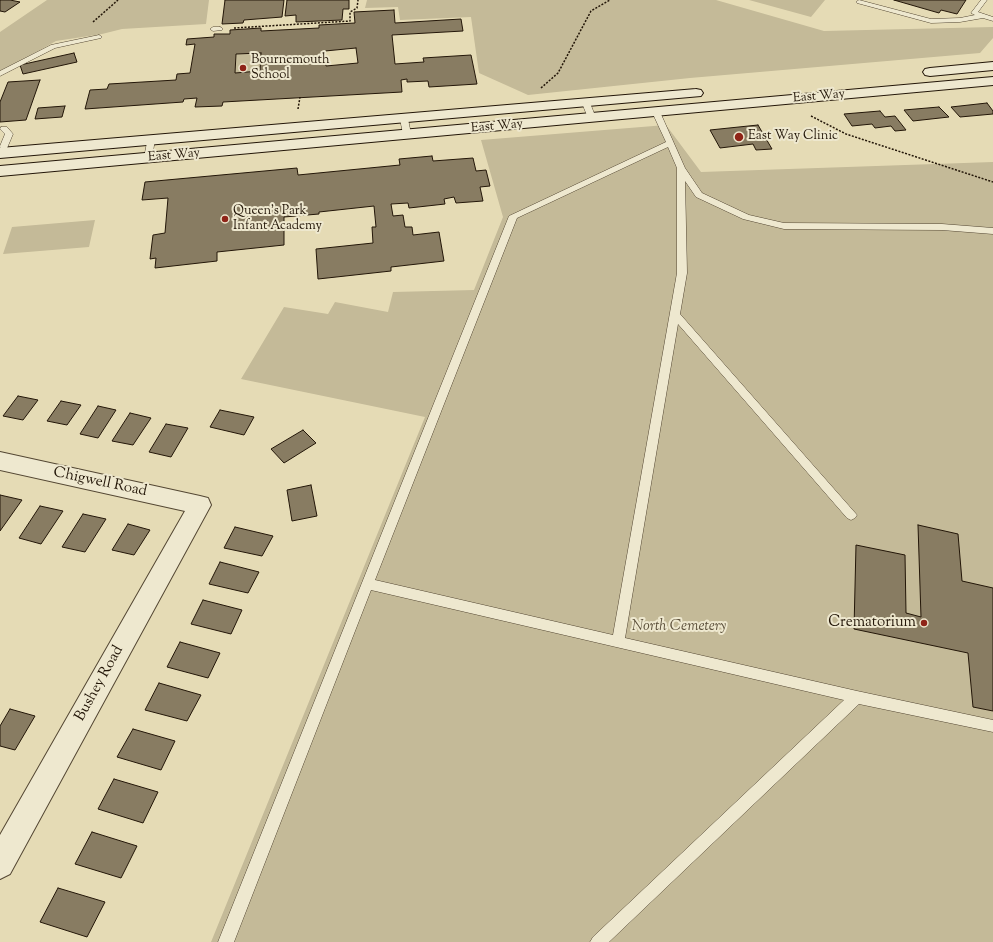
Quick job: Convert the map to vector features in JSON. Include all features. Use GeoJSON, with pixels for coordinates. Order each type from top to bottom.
{"type":"FeatureCollection","features":[{"type":"Feature","properties":{"kind":"street"},"geometry":{"type":"LineString","coordinates":[[913,73],[993,66]]}},
{"type":"Feature","properties":{"kind":"street","name":"East Way"},"geometry":{"type":"LineString","coordinates":[[0,171],[993,81]]}},
{"type":"Feature","properties":{"kind":"street","name":"East Way"},"geometry":{"type":"LineString","coordinates":[[1,153],[714,91]]}},
{"type":"Feature","properties":{"kind":"street","name":"Chigwell Road"},"geometry":{"type":"LineString","coordinates":[[0,461],[200,505]]}},
{"type":"Feature","properties":{"kind":"street","name":"Bushey Road"},"geometry":{"type":"LineString","coordinates":[[0,864],[9,829],[200,505]]}},
{"type":"Feature","properties":{"kind":"lane"},"geometry":{"type":"LineString","coordinates":[[984,0],[974,13],[993,19]]}},
{"type":"Feature","properties":{"kind":"lane"},"geometry":{"type":"LineString","coordinates":[[858,2],[931,20],[960,20],[983,16]]}},
{"type":"Feature","properties":{"kind":"lane"},"geometry":{"type":"LineString","coordinates":[[0,74],[54,46],[99,37]]}},
{"type":"Feature","properties":{"kind":"lane"},"geometry":{"type":"LineString","coordinates":[[586,103],[592,118]]}},
{"type":"Feature","properties":{"kind":"lane"},"geometry":{"type":"LineString","coordinates":[[656,112],[681,168],[699,195],[746,217],[784,226],[942,227],[993,230]]}},
{"type":"Feature","properties":{"kind":"lane"},"geometry":{"type":"LineString","coordinates":[[404,119],[407,134]]}},
{"type":"Feature","properties":{"kind":"lane"},"geometry":{"type":"LineString","coordinates":[[1,153],[9,134],[4,129]]}},
{"type":"Feature","properties":{"kind":"lane"},"geometry":{"type":"LineString","coordinates":[[148,158],[151,139]]}},
{"type":"Feature","properties":{"kind":"lane"},"geometry":{"type":"LineString","coordinates":[[226,942],[513,216],[670,143]]}},
{"type":"Feature","properties":{"kind":"lane"},"geometry":{"type":"LineString","coordinates":[[618,642],[682,273],[681,168]]}},
{"type":"Feature","properties":{"kind":"lane"},"geometry":{"type":"LineString","coordinates":[[675,315],[852,515]]}},
{"type":"Feature","properties":{"kind":"lane"},"geometry":{"type":"LineString","coordinates":[[368,584],[857,697],[993,726]]}},
{"type":"Feature","properties":{"kind":"lane"},"geometry":{"type":"LineString","coordinates":[[598,942],[857,697]]}},
{"type":"Feature","properties":{"kind":"path"},"geometry":{"type":"LineString","coordinates":[[217,29],[350,21],[350,12],[357,8],[358,0]]}},
{"type":"Feature","properties":{"kind":"path"},"geometry":{"type":"LineString","coordinates":[[537,107],[534,95],[558,73],[591,11],[610,0]]}},
{"type":"Feature","properties":{"kind":"path"},"geometry":{"type":"LineString","coordinates":[[790,100],[806,113],[846,134],[993,182]]}},
{"type":"Feature","properties":{"kind":"green space"},"geometry":{"type":"Polygon","coordinates":[[[47,0],[209,0],[206,24],[122,29],[102,34],[56,41],[0,72],[0,32],[47,0]]]}},
{"type":"Feature","properties":{"kind":"green space"},"geometry":{"type":"Polygon","coordinates":[[[367,0],[716,0],[824,31],[993,27],[993,38],[980,53],[690,78],[528,95],[479,73],[471,17],[400,20],[398,7],[365,8],[367,0]]]}},
{"type":"Feature","properties":{"kind":"green space"},"geometry":{"type":"Polygon","coordinates":[[[749,0],[825,0],[811,17],[749,0]]]}},
{"type":"Feature","properties":{"kind":"green space"},"geometry":{"type":"Polygon","coordinates":[[[261,53],[260,71],[235,73],[236,54],[261,53]]]}},
{"type":"Feature","properties":{"kind":"green space","name":"North Cemetery"},"geometry":{"type":"Polygon","coordinates":[[[666,125],[701,172],[993,162],[993,942],[211,942],[425,417],[241,379],[284,307],[328,314],[335,302],[388,312],[393,292],[474,290],[503,217],[481,140],[666,125]]]}},
{"type":"Feature","properties":{"kind":"green space"},"geometry":{"type":"Polygon","coordinates":[[[95,220],[89,247],[3,254],[12,227],[95,220]]]}},
{"type":"Feature","properties":{"kind":"building"},"geometry":{"type":"Polygon","coordinates":[[[0,0],[20,2],[5,12],[0,11],[0,0]]]}},
{"type":"Feature","properties":{"kind":"building"},"geometry":{"type":"Polygon","coordinates":[[[225,0],[284,0],[282,17],[244,20],[243,23],[222,24],[225,0]]]}},
{"type":"Feature","properties":{"kind":"building"},"geometry":{"type":"Polygon","coordinates":[[[287,0],[349,0],[349,9],[343,9],[342,20],[296,22],[296,15],[285,16],[287,0]]]}},
{"type":"Feature","properties":{"kind":"building"},"geometry":{"type":"Polygon","coordinates":[[[894,0],[966,0],[957,14],[941,10],[939,13],[894,0]]]}},
{"type":"Feature","properties":{"kind":"building"},"geometry":{"type":"Polygon","coordinates":[[[394,10],[395,23],[461,19],[463,31],[392,35],[395,64],[424,62],[423,58],[471,55],[477,84],[429,87],[428,81],[407,82],[407,79],[401,80],[402,92],[223,102],[222,106],[195,107],[197,98],[184,99],[183,102],[85,109],[90,90],[107,89],[109,84],[176,80],[177,74],[190,73],[195,44],[186,45],[187,39],[214,37],[214,34],[230,34],[230,30],[261,28],[261,31],[319,28],[319,25],[355,23],[354,12],[394,10]],[[356,48],[325,51],[326,66],[358,63],[356,48]],[[261,53],[236,54],[235,73],[260,71],[261,53]]]}},
{"type":"Feature","properties":{"kind":"building"},"geometry":{"type":"Polygon","coordinates":[[[74,53],[77,62],[23,74],[20,65],[74,53]]]}},
{"type":"Feature","properties":{"kind":"building"},"geometry":{"type":"Polygon","coordinates":[[[40,80],[26,120],[0,122],[0,102],[8,82],[40,80]]]}},
{"type":"Feature","properties":{"kind":"building"},"geometry":{"type":"Polygon","coordinates":[[[987,103],[993,111],[993,114],[960,117],[951,107],[987,103]]]}},
{"type":"Feature","properties":{"kind":"building"},"geometry":{"type":"Polygon","coordinates":[[[65,106],[62,117],[35,119],[38,108],[65,106]]]}},
{"type":"Feature","properties":{"kind":"building"},"geometry":{"type":"Polygon","coordinates":[[[939,107],[949,117],[913,121],[904,110],[939,107]]]}},
{"type":"Feature","properties":{"kind":"building"},"geometry":{"type":"Polygon","coordinates":[[[880,111],[885,117],[895,116],[906,130],[895,131],[891,126],[875,128],[872,124],[852,126],[844,114],[880,111]]]}},
{"type":"Feature","properties":{"kind":"building","name":"East Way Clinic"},"geometry":{"type":"Polygon","coordinates":[[[758,125],[772,149],[756,150],[753,144],[720,148],[710,130],[758,125]]]}},
{"type":"Feature","properties":{"kind":"building","name":"Queen's Park Infant Academy"},"geometry":{"type":"Polygon","coordinates":[[[432,156],[433,161],[473,158],[476,171],[486,170],[490,186],[480,187],[483,201],[456,203],[454,197],[444,199],[445,204],[409,208],[408,203],[391,204],[393,216],[403,215],[405,227],[412,227],[413,235],[439,232],[444,261],[391,267],[391,271],[318,279],[316,249],[373,243],[372,227],[376,227],[374,206],[319,212],[319,214],[284,217],[284,245],[217,252],[217,261],[155,268],[156,258],[150,259],[153,235],[165,233],[168,198],[142,200],[145,182],[297,168],[298,175],[400,165],[399,159],[432,156]]]}},
{"type":"Feature","properties":{"kind":"building"},"geometry":{"type":"Polygon","coordinates":[[[18,396],[38,400],[23,420],[3,416],[18,396]]]}},
{"type":"Feature","properties":{"kind":"building"},"geometry":{"type":"Polygon","coordinates":[[[61,401],[81,405],[67,425],[47,421],[61,401]]]}},
{"type":"Feature","properties":{"kind":"building"},"geometry":{"type":"Polygon","coordinates":[[[98,406],[116,410],[98,438],[80,434],[98,406]]]}},
{"type":"Feature","properties":{"kind":"building"},"geometry":{"type":"Polygon","coordinates":[[[220,410],[254,417],[244,435],[210,427],[220,410]]]}},
{"type":"Feature","properties":{"kind":"building"},"geometry":{"type":"Polygon","coordinates":[[[130,413],[151,418],[133,445],[112,441],[130,413]]]}},
{"type":"Feature","properties":{"kind":"building"},"geometry":{"type":"Polygon","coordinates":[[[166,424],[188,428],[171,457],[149,452],[166,424]]]}},
{"type":"Feature","properties":{"kind":"building"},"geometry":{"type":"Polygon","coordinates":[[[303,430],[316,443],[284,463],[271,449],[303,430]]]}},
{"type":"Feature","properties":{"kind":"building"},"geometry":{"type":"Polygon","coordinates":[[[311,485],[317,516],[292,521],[287,490],[311,485]]]}},
{"type":"Feature","properties":{"kind":"building"},"geometry":{"type":"Polygon","coordinates":[[[0,495],[22,500],[0,531],[0,495]]]}},
{"type":"Feature","properties":{"kind":"building"},"geometry":{"type":"Polygon","coordinates":[[[40,506],[63,511],[41,544],[19,538],[40,506]]]}},
{"type":"Feature","properties":{"kind":"building"},"geometry":{"type":"Polygon","coordinates":[[[83,514],[106,519],[85,552],[62,547],[83,514]]]}},
{"type":"Feature","properties":{"kind":"building"},"geometry":{"type":"Polygon","coordinates":[[[128,524],[150,530],[134,555],[112,550],[128,524]]]}},
{"type":"Feature","properties":{"kind":"building","name":"Crematorium"},"geometry":{"type":"Polygon","coordinates":[[[918,525],[958,534],[962,581],[993,588],[993,711],[973,707],[968,653],[854,629],[856,545],[905,555],[906,613],[921,617],[918,525]]]}},
{"type":"Feature","properties":{"kind":"building"},"geometry":{"type":"Polygon","coordinates":[[[235,527],[273,536],[262,556],[224,548],[235,527]]]}},
{"type":"Feature","properties":{"kind":"building"},"geometry":{"type":"Polygon","coordinates":[[[220,562],[259,572],[248,593],[209,584],[220,562]]]}},
{"type":"Feature","properties":{"kind":"building"},"geometry":{"type":"Polygon","coordinates":[[[203,600],[242,610],[231,634],[191,624],[203,600]]]}},
{"type":"Feature","properties":{"kind":"building"},"geometry":{"type":"Polygon","coordinates":[[[180,642],[220,653],[208,678],[167,667],[180,642]]]}},
{"type":"Feature","properties":{"kind":"building"},"geometry":{"type":"Polygon","coordinates":[[[159,683],[201,695],[187,721],[145,710],[159,683]]]}},
{"type":"Feature","properties":{"kind":"building"},"geometry":{"type":"Polygon","coordinates":[[[10,709],[35,716],[15,750],[0,746],[0,726],[10,709]]]}},
{"type":"Feature","properties":{"kind":"building"},"geometry":{"type":"Polygon","coordinates":[[[133,729],[175,741],[161,770],[117,757],[133,729]]]}},
{"type":"Feature","properties":{"kind":"building"},"geometry":{"type":"Polygon","coordinates":[[[114,779],[158,792],[143,823],[98,809],[114,779]]]}},
{"type":"Feature","properties":{"kind":"building"},"geometry":{"type":"Polygon","coordinates":[[[92,832],[137,846],[121,878],[75,864],[92,832]]]}},
{"type":"Feature","properties":{"kind":"building"},"geometry":{"type":"Polygon","coordinates":[[[58,888],[105,902],[87,937],[40,922],[58,888]]]}},
{"type":"Feature","properties":{"kind":"place","name":"Bournemouth School"},"geometry":{"type":"Point","coordinates":[243,68]}},
{"type":"Feature","properties":{"kind":"place","name":"East Way Clinic"},"geometry":{"type":"Point","coordinates":[739,137]}},
{"type":"Feature","properties":{"kind":"place","name":"Queen's Park Infant Academy"},"geometry":{"type":"Point","coordinates":[225,219]}},
{"type":"Feature","properties":{"kind":"place","name":"Crematorium"},"geometry":{"type":"Point","coordinates":[924,623]}}]}
